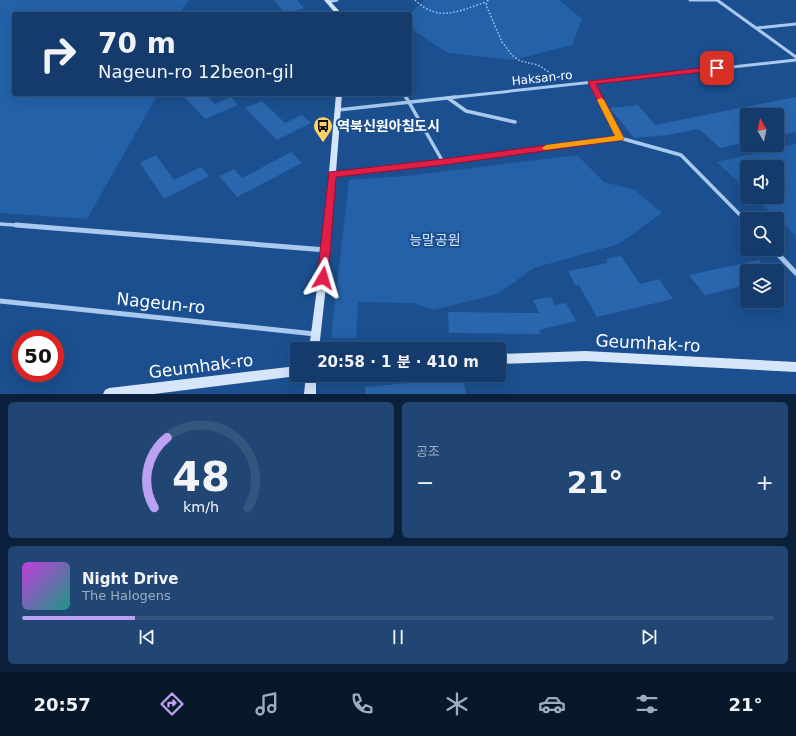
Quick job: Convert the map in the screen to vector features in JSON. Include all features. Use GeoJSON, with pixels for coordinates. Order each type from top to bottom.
{"type":"FeatureCollection","features":[{"type":"Feature","properties":{"kind":"main road"},"geometry":{"type":"LineString","coordinates":[[327,1],[337,12]]}},
{"type":"Feature","properties":{"kind":"main road"},"geometry":{"type":"LineString","coordinates":[[314,342],[326,250],[339,96]]}},
{"type":"Feature","properties":{"kind":"main road","name":"Geumhak-ro"},"geometry":{"type":"LineString","coordinates":[[506,359],[585,356],[796,368]]}},
{"type":"Feature","properties":{"kind":"main road","name":"Geumhak-ro"},"geometry":{"type":"LineString","coordinates":[[109,394],[290,372]]}},
{"type":"Feature","properties":{"kind":"main road"},"geometry":{"type":"LineString","coordinates":[[310,394],[311,382]]}},
{"type":"Feature","properties":{"kind":"street"},"geometry":{"type":"LineString","coordinates":[[327,1],[336,0]]}},
{"type":"Feature","properties":{"kind":"street"},"geometry":{"type":"LineString","coordinates":[[690,0],[717,0],[796,57]]}},
{"type":"Feature","properties":{"kind":"street"},"geometry":{"type":"LineString","coordinates":[[756,28],[796,24]]}},
{"type":"Feature","properties":{"kind":"street","name":"Haksan-ro"},"geometry":{"type":"LineString","coordinates":[[338,110],[796,60]]}},
{"type":"Feature","properties":{"kind":"street"},"geometry":{"type":"LineString","coordinates":[[591,82],[620,138]]}},
{"type":"Feature","properties":{"kind":"street"},"geometry":{"type":"LineString","coordinates":[[406,96],[443,162]]}},
{"type":"Feature","properties":{"kind":"street"},"geometry":{"type":"LineString","coordinates":[[448,98],[466,111],[514,122]]}},
{"type":"Feature","properties":{"kind":"street"},"geometry":{"type":"LineString","coordinates":[[332,174],[443,162],[620,138],[681,155],[740,215]]}},
{"type":"Feature","properties":{"kind":"street"},"geometry":{"type":"LineString","coordinates":[[0,224],[326,250]]}},
{"type":"Feature","properties":{"kind":"street"},"geometry":{"type":"LineString","coordinates":[[780,256],[796,273]]}},
{"type":"Feature","properties":{"kind":"street","name":"Nageun-ro"},"geometry":{"type":"LineString","coordinates":[[2,302],[315,334]]}},
{"type":"Feature","properties":{"kind":"path"},"geometry":{"type":"LineString","coordinates":[[415,0],[424,9],[440,15],[448,14],[487,1],[486,5],[491,13],[493,24],[513,56],[519,61],[539,65],[550,76],[573,84]]}},
{"type":"Feature","properties":{"kind":"green space"},"geometry":{"type":"Polygon","coordinates":[[[0,0],[189,0],[180,12],[12,12],[12,96],[157,96],[87,219],[0,213],[0,0]]]}},
{"type":"Feature","properties":{"kind":"green space"},"geometry":{"type":"Polygon","coordinates":[[[424,0],[559,0],[582,19],[572,45],[513,60],[448,53],[412,29],[412,12],[424,0]]]}},
{"type":"Feature","properties":{"kind":"green space"},"geometry":{"type":"Polygon","coordinates":[[[796,144],[796,236],[784,225],[784,212],[770,212],[762,204],[784,204],[784,160],[740,160],[740,183],[717,162],[761,152],[784,152],[784,147],[796,144]]]}},
{"type":"Feature","properties":{"kind":"green space","name":"능말공원"},"geometry":{"type":"Polygon","coordinates":[[[577,155],[604,182],[635,190],[662,213],[619,244],[534,268],[498,294],[433,310],[414,303],[358,302],[356,338],[331,338],[349,180],[406,176],[577,155]]]}},
{"type":"Feature","properties":{"kind":"building"},"geometry":{"type":"Polygon","coordinates":[[[274,0],[297,0],[304,8],[291,12],[283,12],[274,0]]]}},
{"type":"Feature","properties":{"kind":"building"},"geometry":{"type":"Polygon","coordinates":[[[184,96],[208,96],[215,104],[231,97],[238,105],[205,119],[184,96]]]}},
{"type":"Feature","properties":{"kind":"building"},"geometry":{"type":"Polygon","coordinates":[[[796,97],[796,132],[784,135],[784,108],[741,108],[796,97]]]}},
{"type":"Feature","properties":{"kind":"building"},"geometry":{"type":"Polygon","coordinates":[[[262,101],[285,123],[302,115],[311,123],[277,140],[245,108],[262,101]]]}},
{"type":"Feature","properties":{"kind":"building"},"geometry":{"type":"Polygon","coordinates":[[[638,105],[655,125],[740,108],[740,144],[720,148],[699,129],[668,135],[634,138],[610,108],[638,105]]]}},
{"type":"Feature","properties":{"kind":"building"},"geometry":{"type":"Polygon","coordinates":[[[291,152],[302,163],[237,197],[219,176],[234,169],[242,178],[291,152]]]}},
{"type":"Feature","properties":{"kind":"building"},"geometry":{"type":"Polygon","coordinates":[[[156,155],[174,180],[201,167],[209,176],[164,199],[140,163],[156,155]]]}},
{"type":"Feature","properties":{"kind":"building"},"geometry":{"type":"Polygon","coordinates":[[[621,256],[640,284],[659,279],[673,299],[597,317],[579,285],[576,286],[568,271],[608,263],[606,259],[621,256]]]}},
{"type":"Feature","properties":{"kind":"building"},"geometry":{"type":"Polygon","coordinates":[[[759,260],[762,264],[740,264],[759,260]]]}},
{"type":"Feature","properties":{"kind":"building"},"geometry":{"type":"Polygon","coordinates":[[[740,264],[740,287],[705,295],[689,275],[740,264]]]}},
{"type":"Feature","properties":{"kind":"building"},"geometry":{"type":"Polygon","coordinates":[[[551,297],[555,305],[566,303],[576,321],[539,330],[540,334],[449,333],[448,312],[539,313],[533,300],[551,297]]]}},
{"type":"Feature","properties":{"kind":"building"},"geometry":{"type":"Polygon","coordinates":[[[419,382],[464,382],[466,394],[365,394],[365,387],[419,382]]]}},
{"type":"Feature","properties":{"kind":"slow traffic"},"geometry":{"type":"LineString","coordinates":[[546,148],[620,138],[601,100]]}},
{"type":"Feature","properties":{"kind":"place","name":"역북신원아침도시"},"geometry":{"type":"Point","coordinates":[323,143]}},
{"type":"Feature","properties":{"kind":"route"},"geometry":{"type":"LineString","coordinates":[[323,278],[332,174],[443,162],[620,138],[591,82],[717,68]]}}]}
